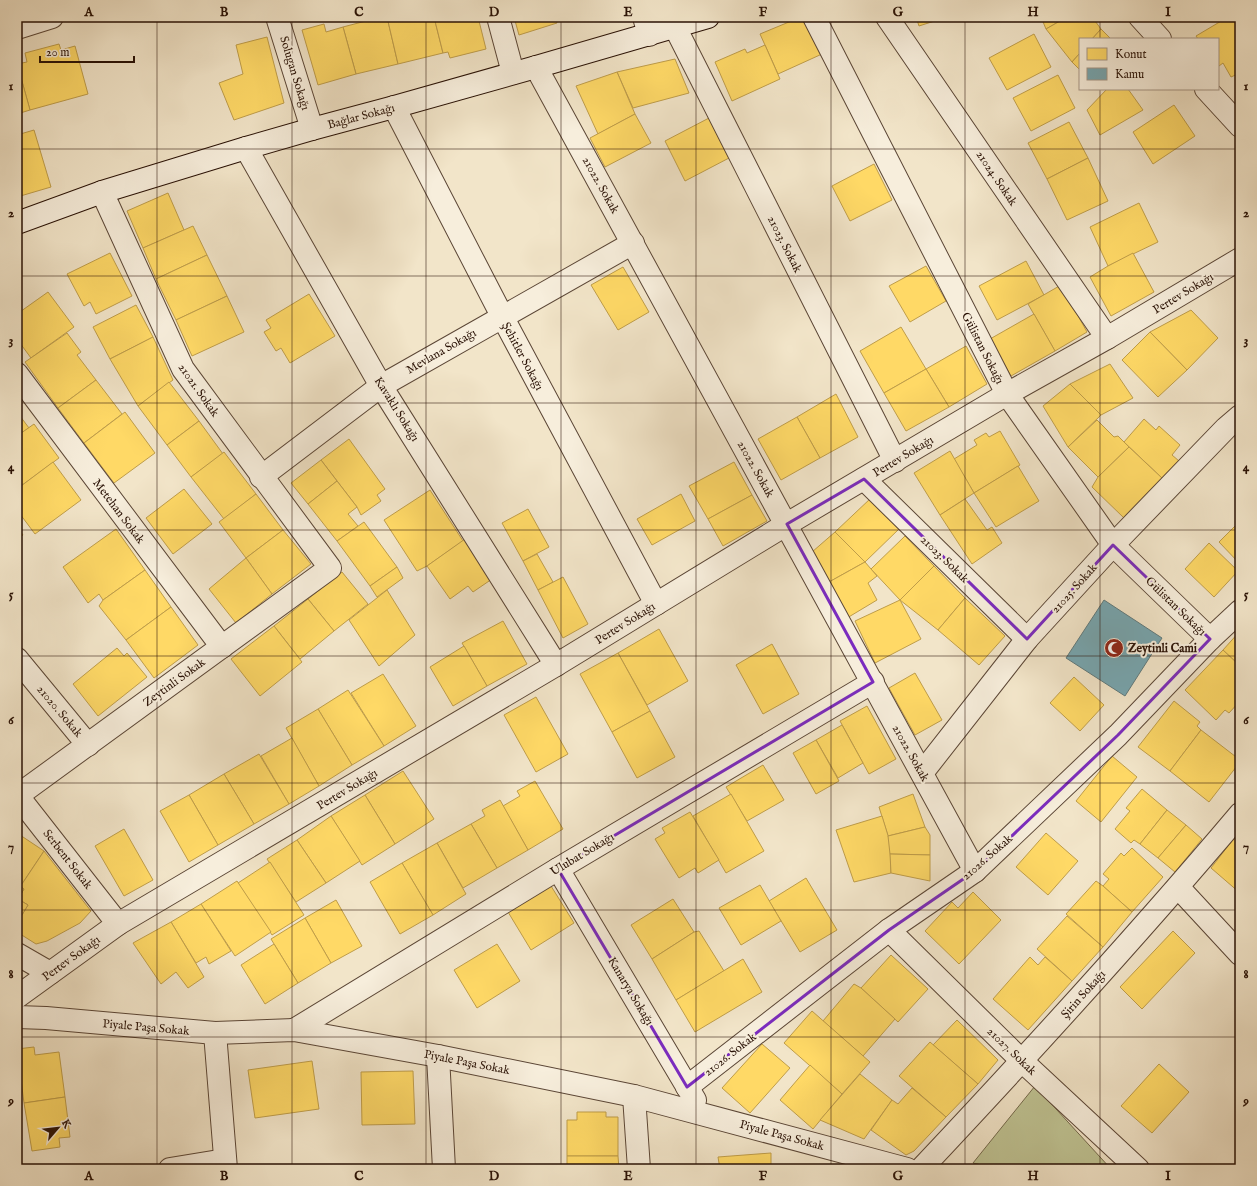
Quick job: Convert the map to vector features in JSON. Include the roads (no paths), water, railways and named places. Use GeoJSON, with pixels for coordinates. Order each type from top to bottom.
{"type":"FeatureCollection","features":[{"type":"Feature","properties":{"kind":"street"},"geometry":{"type":"LineString","coordinates":[[17,28],[52,17]]}},
{"type":"Feature","properties":{"kind":"street","name":"Solugan Sokağı"},"geometry":{"type":"LineString","coordinates":[[277,17],[312,128]]}},
{"type":"Feature","properties":{"kind":"street"},"geometry":{"type":"LineString","coordinates":[[498,17],[513,73]]}},
{"type":"Feature","properties":{"kind":"street","name":"Bağlar Sokağı"},"geometry":{"type":"LineString","coordinates":[[17,223],[102,192],[312,128],[394,108],[536,67],[647,26],[676,27],[708,17]]}},
{"type":"Feature","properties":{"kind":"street","name":"Gülistan Sokağı"},"geometry":{"type":"LineString","coordinates":[[814,17],[1007,394],[1113,545],[1210,639]]}},
{"type":"Feature","properties":{"kind":"street","name":"21024. Sokak"},"geometry":{"type":"LineString","coordinates":[[887,17],[1107,338]]}},
{"type":"Feature","properties":{"kind":"street"},"geometry":{"type":"LineString","coordinates":[[1140,17],[1159,38]]}},
{"type":"Feature","properties":{"kind":"street","name":"21023. Sokak"},"geometry":{"type":"LineString","coordinates":[[676,27],[895,461]]}},
{"type":"Feature","properties":{"kind":"street","name":"21022. Sokak"},"geometry":{"type":"LineString","coordinates":[[536,67],[975,871]]}},
{"type":"Feature","properties":{"kind":"street"},"geometry":{"type":"LineString","coordinates":[[1207,90],[1240,126]]}},
{"type":"Feature","properties":{"kind":"street","name":"Şehitler Sokağı"},"geometry":{"type":"LineString","coordinates":[[394,108],[502,316],[656,604]]}},
{"type":"Feature","properties":{"kind":"street","name":"Kavaklı Sokağı"},"geometry":{"type":"LineString","coordinates":[[246,148],[381,386],[556,665]]}},
{"type":"Feature","properties":{"kind":"street","name":"21021. Sokak"},"geometry":{"type":"LineString","coordinates":[[102,192],[183,369],[330,568]]}},
{"type":"Feature","properties":{"kind":"street","name":"Mevlana Sokağı"},"geometry":{"type":"LineString","coordinates":[[262,476],[381,386],[633,243]]}},
{"type":"Feature","properties":{"kind":"street","name":"Pertev Sokağı"},"geometry":{"type":"LineString","coordinates":[[17,997],[118,924],[556,665],[786,524],[1240,259]]}},
{"type":"Feature","properties":{"kind":"street","name":"Metehan Sokak"},"geometry":{"type":"LineString","coordinates":[[17,374],[222,647]]}},
{"type":"Feature","properties":{"kind":"street","name":"21025. Sokak"},"geometry":{"type":"LineString","coordinates":[[922,773],[1027,640],[1113,545],[1226,428],[1240,416]]}},
{"type":"Feature","properties":{"kind":"street","name":"21023. Sokak"},"geometry":{"type":"LineString","coordinates":[[864,479],[1027,640]]}},
{"type":"Feature","properties":{"kind":"street","name":"Zeytinli Sokak"},"geometry":{"type":"LineString","coordinates":[[17,796],[330,568]]}},
{"type":"Feature","properties":{"kind":"street","name":"21026. Sokak"},"geometry":{"type":"LineString","coordinates":[[687,1087],[889,930],[975,871],[1118,734],[1210,639],[1240,611]]}},
{"type":"Feature","properties":{"kind":"street","name":"21020. Sokak"},"geometry":{"type":"LineString","coordinates":[[17,659],[88,745]]}},
{"type":"Feature","properties":{"kind":"street","name":"Ulubat Sokağı"},"geometry":{"type":"LineString","coordinates":[[294,1030],[558,869],[873,682]]}},
{"type":"Feature","properties":{"kind":"street","name":"Serbent Sokak"},"geometry":{"type":"LineString","coordinates":[[17,796],[118,924]]}},
{"type":"Feature","properties":{"kind":"street","name":"Şirin Sokağı"},"geometry":{"type":"LineString","coordinates":[[921,1169],[1022,1062],[1178,887],[1240,814]]}},
{"type":"Feature","properties":{"kind":"street","name":"Kanarya Sokağı"},"geometry":{"type":"LineString","coordinates":[[558,869],[704,1114]]}},
{"type":"Feature","properties":{"kind":"street"},"geometry":{"type":"LineString","coordinates":[[1178,887],[1240,954]]}},
{"type":"Feature","properties":{"kind":"street","name":"21027. Sokak"},"geometry":{"type":"LineString","coordinates":[[889,930],[1022,1062],[1138,1169]]}},
{"type":"Feature","properties":{"kind":"street"},"geometry":{"type":"LineString","coordinates":[[17,954],[50,973]]}},
{"type":"Feature","properties":{"kind":"street","name":"Piyale Paşa Sokak"},"geometry":{"type":"LineString","coordinates":[[17,1017],[215,1033],[294,1030],[438,1056],[634,1096],[907,1169]]}},
{"type":"Feature","properties":{"kind":"street"},"geometry":{"type":"LineString","coordinates":[[170,1169],[226,1164],[215,1033]]}},
{"type":"Feature","properties":{"kind":"street"},"geometry":{"type":"LineString","coordinates":[[438,1056],[444,1169]]}},
{"type":"Feature","properties":{"kind":"street"},"geometry":{"type":"LineString","coordinates":[[634,1096],[638,1169]]}},
{"type":"Feature","properties":{"kind":"place","name":"Zeytinli Cami"},"geometry":{"type":"Point","coordinates":[1114,648]}}]}
